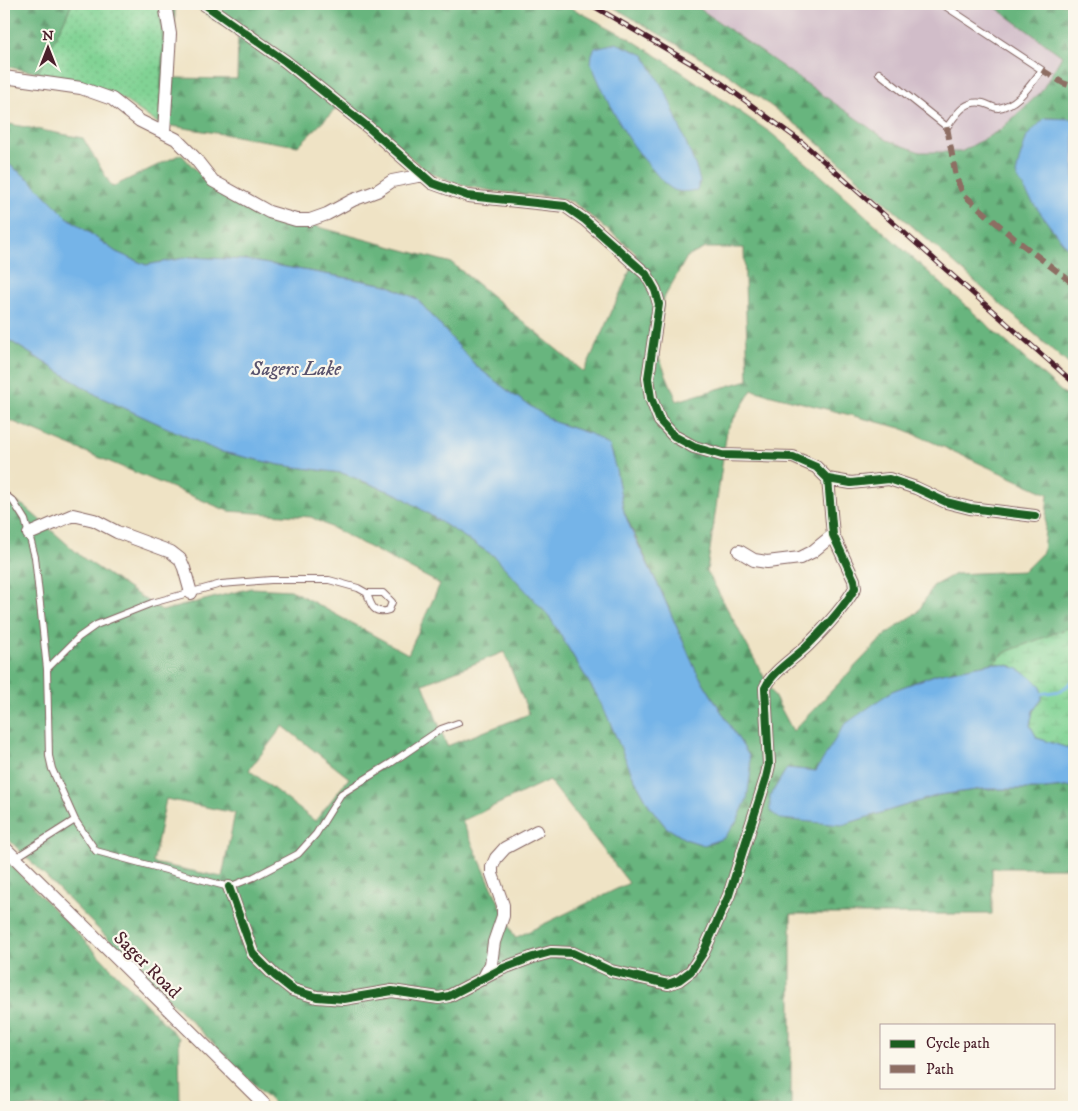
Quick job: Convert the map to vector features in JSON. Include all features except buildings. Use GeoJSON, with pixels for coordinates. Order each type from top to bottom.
{"type":"FeatureCollection","features":[{"type":"Feature","properties":{"kind":"street"},"geometry":{"type":"LineString","coordinates":[[164,132],[170,34],[165,4]]}},
{"type":"Feature","properties":{"kind":"street"},"geometry":{"type":"LineString","coordinates":[[204,4],[285,61],[369,128],[432,183],[468,196],[564,206],[586,220],[646,274],[655,290],[659,304],[648,378],[650,398],[660,421],[674,436],[694,447],[722,455],[792,457],[816,467],[828,479],[852,483],[890,479],[916,488],[946,502],[970,508],[1035,516]]}},
{"type":"Feature","properties":{"kind":"street"},"geometry":{"type":"LineString","coordinates":[[4,77],[81,88],[112,99],[140,121],[176,139],[213,180],[269,212],[296,220],[310,220],[327,214],[353,200],[378,191],[392,181],[423,175]]}},
{"type":"Feature","properties":{"kind":"street"},"geometry":{"type":"LineString","coordinates":[[229,888],[243,922],[246,938],[253,954],[274,975],[293,990],[317,997],[344,999],[392,991],[439,998],[449,996],[501,970],[551,952],[573,953],[611,971],[668,984],[679,980],[692,970],[703,953],[729,895],[769,765],[764,688],[768,679],[809,644],[846,603],[855,588],[854,580],[833,535],[828,479]]}},
{"type":"Feature","properties":{"kind":"street"},"geometry":{"type":"LineString","coordinates":[[29,534],[73,515],[94,520],[117,532],[171,552],[180,559],[191,593]]}},
{"type":"Feature","properties":{"kind":"street"},"geometry":{"type":"LineString","coordinates":[[739,551],[754,560],[768,562],[800,558],[812,552],[833,535]]}},
{"type":"Feature","properties":{"kind":"street"},"geometry":{"type":"LineString","coordinates":[[483,979],[491,964],[494,942],[503,916],[503,905],[492,874],[492,867],[496,858],[505,848],[537,831]]}},
{"type":"Feature","properties":{"kind":"street","name":"Sager Road"},"geometry":{"type":"LineString","coordinates":[[4,847],[267,1107]]}},
{"type":"Feature","properties":{"kind":"lane"},"geometry":{"type":"LineString","coordinates":[[879,73],[946,128],[958,111],[970,103],[983,103],[996,108],[1010,104],[1022,95],[1042,70],[942,4]]}},
{"type":"Feature","properties":{"kind":"lane"},"geometry":{"type":"LineString","coordinates":[[4,494],[13,501],[25,520],[35,558],[47,669],[49,756],[52,769],[75,820],[96,851],[229,888],[298,854],[316,834],[341,794],[391,764],[441,729],[458,723]]}},
{"type":"Feature","properties":{"kind":"lane"},"geometry":{"type":"LineString","coordinates":[[47,669],[79,637],[96,625],[152,604],[221,584],[271,580],[329,580],[358,588],[368,593]]}},
{"type":"Feature","properties":{"kind":"lane"},"geometry":{"type":"LineString","coordinates":[[15,858],[75,820]]}},
{"type":"Feature","properties":{"kind":"shaded area"},"geometry":{"type":"Polygon","coordinates":[[[693,4],[991,4],[1062,56],[1041,92],[1000,130],[961,152],[920,152],[887,140],[693,4]]]}},
{"type":"Feature","properties":{"kind":"green space"},"geometry":{"type":"Polygon","coordinates":[[[4,4],[72,4],[38,73],[4,66],[4,4]]]}},
{"type":"Feature","properties":{"kind":"green space"},"geometry":{"type":"Polygon","coordinates":[[[72,4],[159,4],[163,42],[159,124],[121,98],[86,83],[38,73],[72,4]]]}},
{"type":"Feature","properties":{"kind":"green space"},"geometry":{"type":"Polygon","coordinates":[[[159,4],[175,4],[174,78],[237,79],[238,36],[191,4],[564,4],[627,37],[771,133],[815,170],[1074,403],[1074,626],[1006,652],[993,663],[937,674],[892,691],[879,702],[816,771],[787,768],[770,796],[842,825],[939,795],[983,789],[1045,789],[1074,786],[1074,858],[1065,868],[992,868],[992,914],[791,914],[791,1107],[277,1107],[4,835],[4,496],[24,506],[83,558],[162,611],[251,588],[291,590],[408,654],[440,584],[311,517],[228,511],[4,418],[4,337],[98,396],[218,451],[280,465],[342,473],[399,495],[494,556],[549,616],[602,704],[632,774],[650,807],[666,827],[685,839],[704,845],[724,838],[737,821],[747,799],[749,756],[696,671],[624,512],[616,470],[591,434],[554,422],[512,394],[476,366],[417,299],[388,285],[246,260],[190,257],[146,265],[116,252],[67,217],[29,179],[4,161],[4,123],[83,138],[112,187],[181,154],[215,191],[266,216],[315,226],[452,263],[584,372],[627,278],[636,253],[573,202],[551,197],[493,191],[461,185],[428,172],[344,101],[298,146],[159,124],[163,42],[159,4]],[[705,248],[687,257],[664,298],[656,350],[677,401],[748,380],[744,248],[705,248]],[[752,390],[727,430],[707,571],[793,731],[886,634],[918,612],[933,586],[955,574],[1024,571],[1043,552],[1048,494],[901,428],[752,390]],[[504,652],[423,684],[447,746],[529,714],[504,652]],[[283,726],[249,770],[315,821],[349,778],[283,726]],[[549,780],[462,821],[515,938],[629,883],[549,780]],[[166,799],[153,863],[222,877],[235,813],[166,799]]]}},
{"type":"Feature","properties":{"kind":"green space"},"geometry":{"type":"Polygon","coordinates":[[[608,4],[693,4],[887,140],[920,152],[961,152],[1000,130],[1041,92],[1062,56],[991,4],[1074,4],[1074,119],[1045,118],[1027,136],[1049,225],[1074,256],[1074,369],[802,129],[729,75],[608,4]]]}},
{"type":"Feature","properties":{"kind":"green space"},"geometry":{"type":"Polygon","coordinates":[[[1074,626],[1074,753],[1071,749],[1037,738],[1030,725],[1033,711],[1042,699],[1013,666],[993,663],[1006,652],[1074,626]]]}},
{"type":"Feature","properties":{"kind":"green space"},"geometry":{"type":"Polygon","coordinates":[[[4,858],[179,1038],[180,1107],[4,1107],[4,858]]]}},
{"type":"Feature","properties":{"kind":"water"},"geometry":{"type":"Polygon","coordinates":[[[616,43],[644,55],[667,95],[697,170],[700,182],[697,190],[677,191],[665,183],[642,157],[617,119],[591,63],[595,48],[616,43]]]}},
{"type":"Feature","properties":{"kind":"water"},"geometry":{"type":"Polygon","coordinates":[[[1045,118],[1074,119],[1074,256],[1049,225],[1016,175],[1027,136],[1045,118]]]}},
{"type":"Feature","properties":{"kind":"water","name":"Sagers Lake"},"geometry":{"type":"Polygon","coordinates":[[[4,161],[29,179],[67,217],[116,252],[146,265],[190,257],[246,260],[387,285],[417,299],[476,366],[512,394],[554,422],[591,434],[609,446],[616,470],[624,512],[633,534],[660,589],[696,671],[749,756],[751,770],[747,799],[737,821],[724,838],[704,845],[685,839],[666,827],[650,807],[632,774],[602,704],[549,616],[494,556],[399,495],[342,473],[280,465],[218,451],[98,396],[4,337],[4,161]]]}},
{"type":"Feature","properties":{"kind":"water"},"geometry":{"type":"Polygon","coordinates":[[[993,663],[1019,670],[1041,686],[1042,699],[1033,711],[1030,725],[1037,738],[1071,749],[1074,753],[1074,786],[1045,789],[983,789],[939,795],[842,825],[780,819],[770,811],[770,796],[787,768],[816,771],[844,725],[892,691],[937,674],[993,663]]]}},
{"type":"Feature","properties":{"kind":"waterway"},"geometry":{"type":"LineString","coordinates":[[1039,694],[1061,691],[1074,680]]}},
{"type":"Feature","properties":{"kind":"railway"},"geometry":{"type":"LineString","coordinates":[[590,4],[709,74],[803,143],[1074,383]]}},
{"type":"Feature","properties":{"kind":"marked path"},"geometry":{"type":"LineString","coordinates":[[1042,70],[1063,83],[1074,87]]}},
{"type":"Feature","properties":{"kind":"marked path"},"geometry":{"type":"LineString","coordinates":[[947,127],[956,177],[963,194],[1015,239],[1074,284]]}},
{"type":"Feature","properties":{"kind":"cycle path"},"geometry":{"type":"LineString","coordinates":[[204,4],[285,61],[369,128],[432,183],[468,196],[565,206],[585,220],[646,274],[655,290],[659,304],[648,378],[651,398],[660,421],[674,436],[694,447],[722,455],[793,457],[816,467],[828,479],[851,483],[889,479],[916,488],[946,502],[970,508],[1035,516]]}},
{"type":"Feature","properties":{"kind":"cycle path"},"geometry":{"type":"LineString","coordinates":[[229,887],[253,954],[274,975],[293,990],[317,997],[344,999],[392,991],[439,998],[449,996],[501,969],[551,952],[573,953],[611,971],[668,984],[679,980],[691,971],[703,953],[729,895],[766,778],[769,765],[765,688],[773,676],[827,625],[855,588],[854,580],[833,535],[828,479]]}}]}
